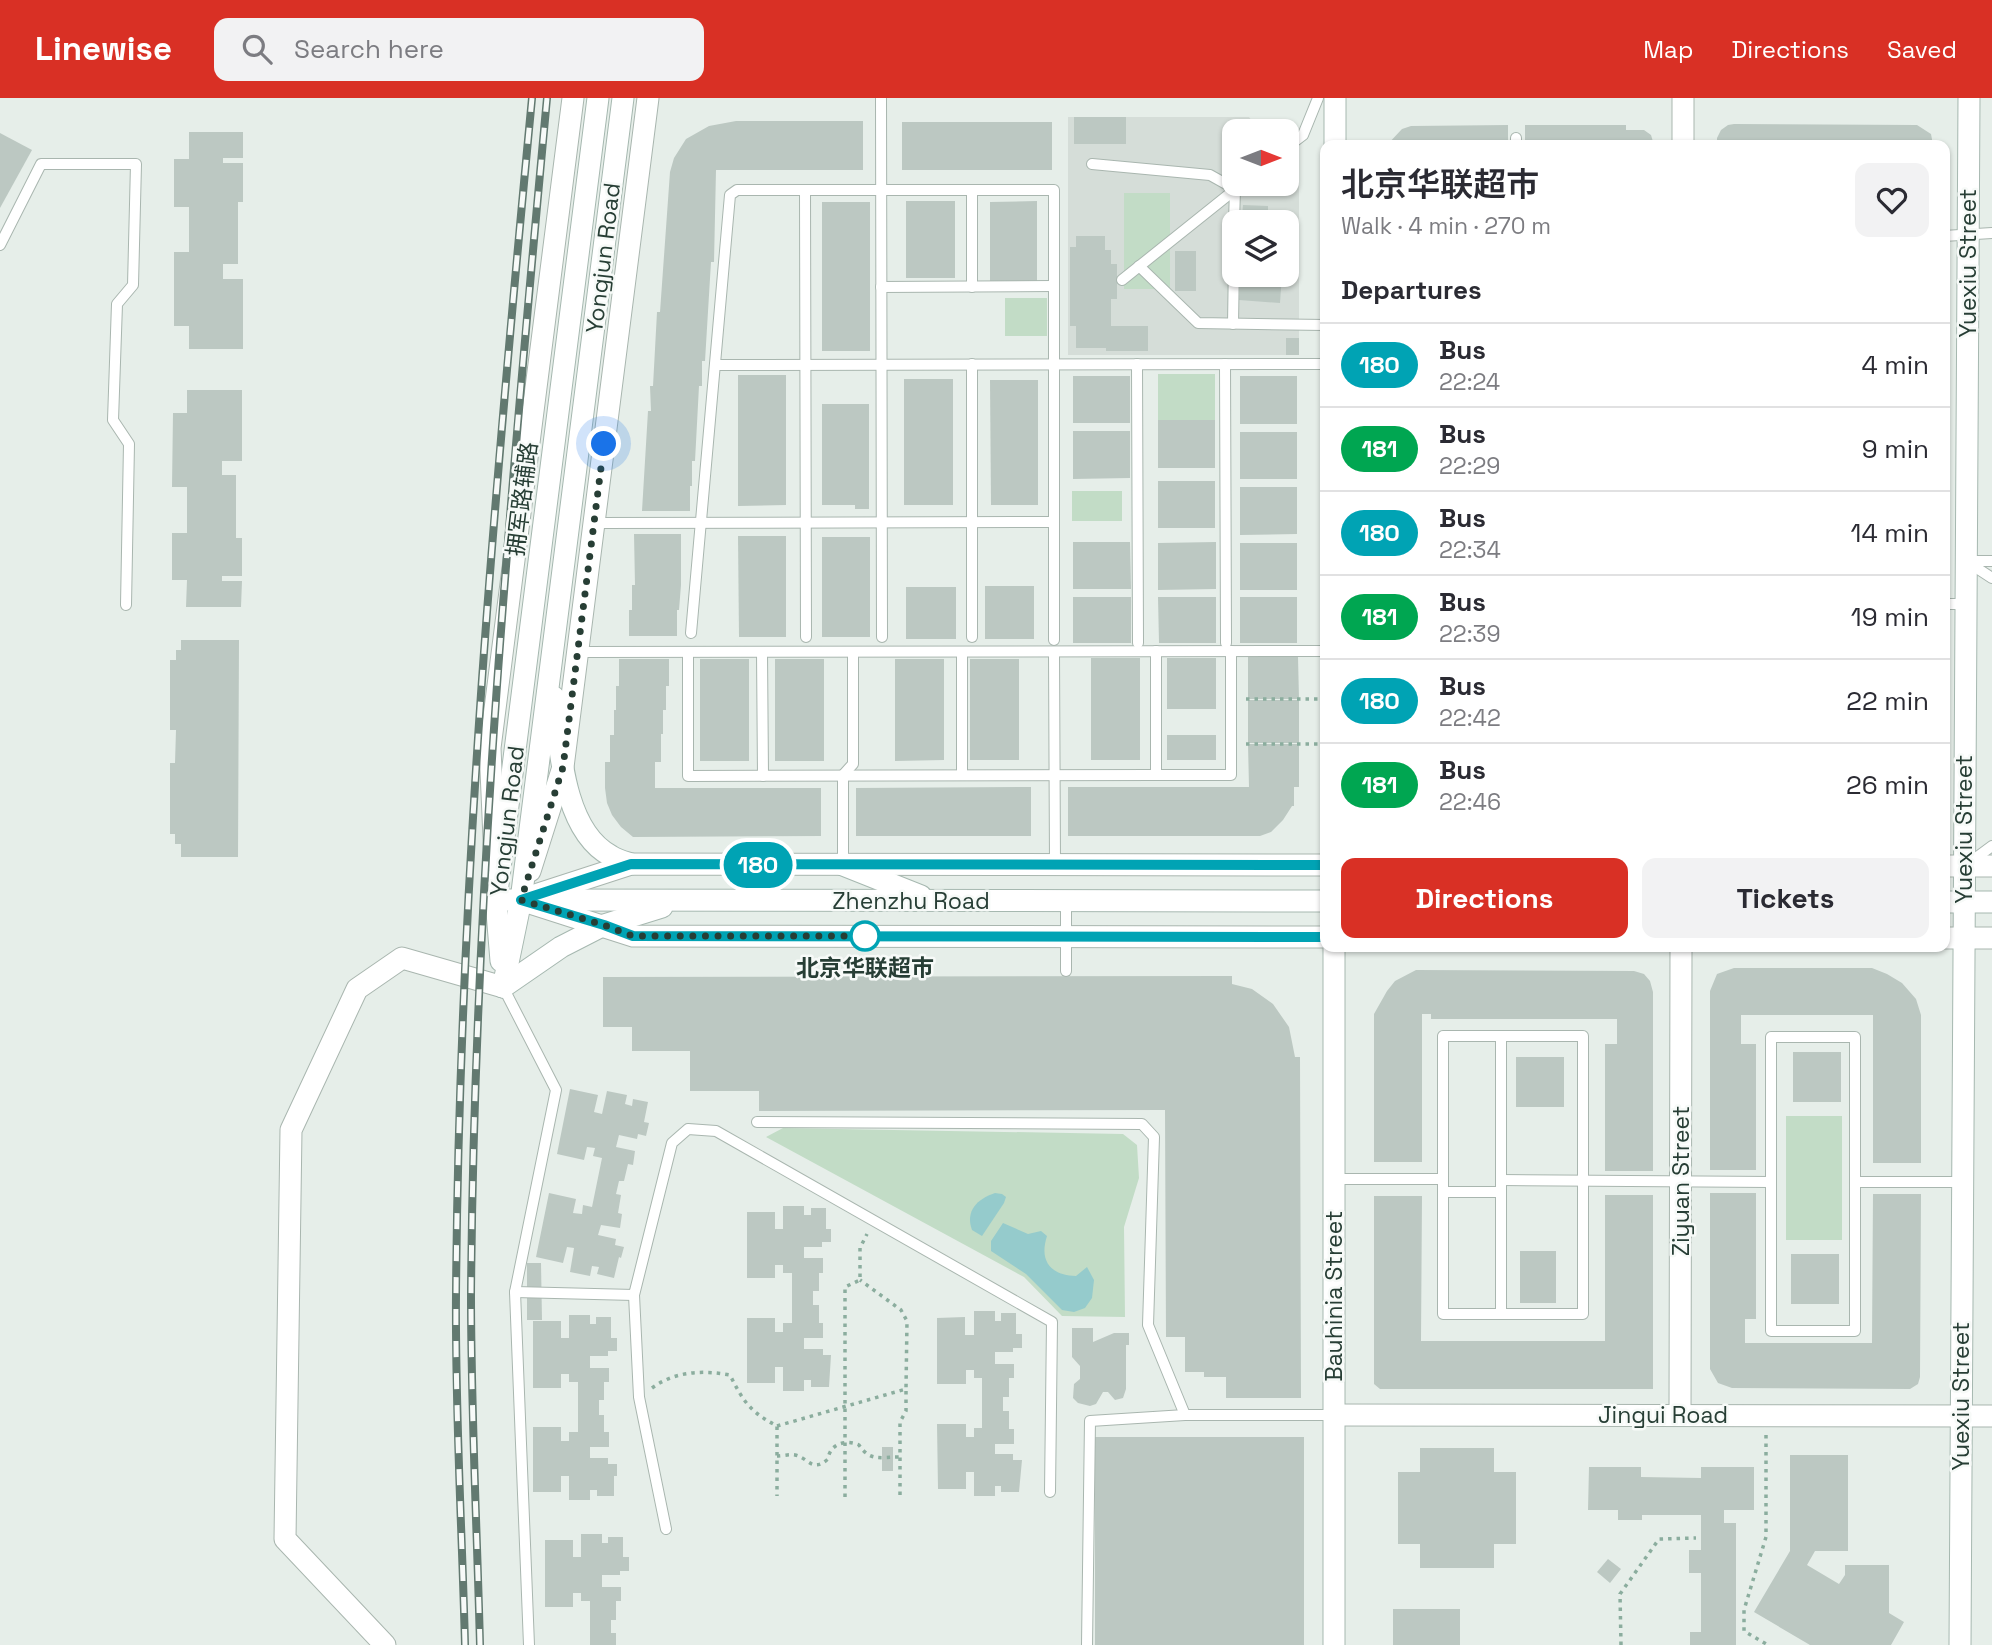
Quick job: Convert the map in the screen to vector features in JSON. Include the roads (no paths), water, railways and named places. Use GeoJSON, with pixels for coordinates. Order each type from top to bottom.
{"type":"FeatureCollection","features":[{"type":"Feature","properties":{"kind":"street","name":"拥军路辅路"},"geometry":{"type":"LineString","coordinates":[[496,900],[491,748],[573,98]]}},
{"type":"Feature","properties":{"kind":"street","name":"Yongjun Road"},"geometry":{"type":"LineString","coordinates":[[503,987],[496,900],[598,98]]}},
{"type":"Feature","properties":{"kind":"street","name":"Yongjun Road"},"geometry":{"type":"LineString","coordinates":[[503,987],[521,900],[623,98]]}},
{"type":"Feature","properties":{"kind":"street"},"geometry":{"type":"LineString","coordinates":[[521,900],[563,767],[648,98]]}},
{"type":"Feature","properties":{"kind":"street"},"geometry":{"type":"LineString","coordinates":[[1335,98],[1335,140]]}},
{"type":"Feature","properties":{"kind":"street"},"geometry":{"type":"LineString","coordinates":[[1683,98],[1683,140]]}},
{"type":"Feature","properties":{"kind":"street","name":"Yuexiu Street"},"geometry":{"type":"LineString","coordinates":[[1960,1645],[1962,1182],[1954,938],[1955,604],[1966,561],[1969,98]]}},
{"type":"Feature","properties":{"kind":"street"},"geometry":{"type":"LineString","coordinates":[[551,666],[563,767],[572,802],[584,832],[609,856],[631,864]]}},
{"type":"Feature","properties":{"kind":"street"},"geometry":{"type":"LineString","coordinates":[[521,900],[631,864],[1320,865]]}},
{"type":"Feature","properties":{"kind":"street"},"geometry":{"type":"LineString","coordinates":[[843,865],[933,901]]}},
{"type":"Feature","properties":{"kind":"street"},"geometry":{"type":"LineString","coordinates":[[1954,866],[1992,866]]}},
{"type":"Feature","properties":{"kind":"street","name":"Zhenzhu Road"},"geometry":{"type":"LineString","coordinates":[[496,900],[1320,901]]}},
{"type":"Feature","properties":{"kind":"street"},"geometry":{"type":"LineString","coordinates":[[521,900],[633,936],[1320,937]]}},
{"type":"Feature","properties":{"kind":"street"},"geometry":{"type":"LineString","coordinates":[[385,1645],[285,1539],[291,1130],[357,989],[402,958],[503,987],[561,947],[604,925],[682,901]]}},
{"type":"Feature","properties":{"kind":"street"},"geometry":{"type":"LineString","coordinates":[[1954,902],[1992,902]]}},
{"type":"Feature","properties":{"kind":"street"},"geometry":{"type":"LineString","coordinates":[[1954,938],[1992,938]]}},
{"type":"Feature","properties":{"kind":"street","name":"Bauhinia Street"},"geometry":{"type":"LineString","coordinates":[[1334,952],[1334,1645]]}},
{"type":"Feature","properties":{"kind":"street","name":"Ziyuan Street"},"geometry":{"type":"LineString","coordinates":[[1680,1415],[1681,952]]}},
{"type":"Feature","properties":{"kind":"street","name":"Jingui Road"},"geometry":{"type":"LineString","coordinates":[[1334,1415],[1992,1416]]}},
{"type":"Feature","properties":{"kind":"lane"},"geometry":{"type":"LineString","coordinates":[[881,98],[882,638]]}},
{"type":"Feature","properties":{"kind":"lane"},"geometry":{"type":"LineString","coordinates":[[1299,138],[1303,135],[1318,98]]}},
{"type":"Feature","properties":{"kind":"lane"},"geometry":{"type":"LineString","coordinates":[[0,245],[41,164],[135,164],[133,285],[117,304],[113,420],[129,444],[126,605]]}},
{"type":"Feature","properties":{"kind":"lane"},"geometry":{"type":"LineString","coordinates":[[1092,164],[1210,175],[1222,180]]}},
{"type":"Feature","properties":{"kind":"lane"},"geometry":{"type":"LineString","coordinates":[[691,633],[730,195],[737,190],[1054,190],[1055,865]]}},
{"type":"Feature","properties":{"kind":"lane"},"geometry":{"type":"LineString","coordinates":[[805,190],[806,638]]}},
{"type":"Feature","properties":{"kind":"lane"},"geometry":{"type":"LineString","coordinates":[[972,190],[972,287]]}},
{"type":"Feature","properties":{"kind":"lane"},"geometry":{"type":"LineString","coordinates":[[1122,279],[1227,196]]}},
{"type":"Feature","properties":{"kind":"lane"},"geometry":{"type":"LineString","coordinates":[[1950,236],[1992,233]]}},
{"type":"Feature","properties":{"kind":"lane"},"geometry":{"type":"LineString","coordinates":[[1139,266],[1198,323],[1320,325]]}},
{"type":"Feature","properties":{"kind":"lane"},"geometry":{"type":"LineString","coordinates":[[881,287],[1054,286]]}},
{"type":"Feature","properties":{"kind":"lane"},"geometry":{"type":"LineString","coordinates":[[1233,324],[1234,287]]}},
{"type":"Feature","properties":{"kind":"lane"},"geometry":{"type":"LineString","coordinates":[[715,365],[1320,364]]}},
{"type":"Feature","properties":{"kind":"lane"},"geometry":{"type":"LineString","coordinates":[[972,365],[972,638]]}},
{"type":"Feature","properties":{"kind":"lane"},"geometry":{"type":"LineString","coordinates":[[1137,365],[1138,643]]}},
{"type":"Feature","properties":{"kind":"lane"},"geometry":{"type":"LineString","coordinates":[[688,652],[688,776],[1231,775],[1225,365]]}},
{"type":"Feature","properties":{"kind":"lane"},"geometry":{"type":"LineString","coordinates":[[594,523],[1054,522]]}},
{"type":"Feature","properties":{"kind":"lane"},"geometry":{"type":"LineString","coordinates":[[1966,561],[1992,561]]}},
{"type":"Feature","properties":{"kind":"lane"},"geometry":{"type":"LineString","coordinates":[[1966,561],[1992,578]]}},
{"type":"Feature","properties":{"kind":"lane"},"geometry":{"type":"LineString","coordinates":[[578,652],[962,652],[1054,646],[1156,651],[1228,647],[1320,651]]}},
{"type":"Feature","properties":{"kind":"lane"},"geometry":{"type":"LineString","coordinates":[[1156,651],[1156,775]]}},
{"type":"Feature","properties":{"kind":"lane"},"geometry":{"type":"LineString","coordinates":[[762,652],[763,776]]}},
{"type":"Feature","properties":{"kind":"lane"},"geometry":{"type":"LineString","coordinates":[[843,865],[843,775],[853,764],[853,652]]}},
{"type":"Feature","properties":{"kind":"lane"},"geometry":{"type":"LineString","coordinates":[[962,652],[962,775]]}},
{"type":"Feature","properties":{"kind":"lane"},"geometry":{"type":"LineString","coordinates":[[1954,866],[1992,846]]}},
{"type":"Feature","properties":{"kind":"lane"},"geometry":{"type":"LineString","coordinates":[[1066,901],[1066,971]]}},
{"type":"Feature","properties":{"kind":"lane"},"geometry":{"type":"LineString","coordinates":[[503,987],[556,1090],[515,1292],[529,1645]]}},
{"type":"Feature","properties":{"kind":"lane"},"geometry":{"type":"LineString","coordinates":[[1443,1036],[1583,1036],[1583,1314],[1443,1314],[1443,1179],[1443,1036]]}},
{"type":"Feature","properties":{"kind":"lane"},"geometry":{"type":"LineString","coordinates":[[1501,1036],[1501,1314]]}},
{"type":"Feature","properties":{"kind":"lane"},"geometry":{"type":"LineString","coordinates":[[1771,1037],[1855,1037],[1855,1331],[1771,1331],[1771,1182],[1771,1037]]}},
{"type":"Feature","properties":{"kind":"lane"},"geometry":{"type":"LineString","coordinates":[[757,1122],[1142,1124],[1154,1137],[1148,1325],[1185,1415]]}},
{"type":"Feature","properties":{"kind":"lane"},"geometry":{"type":"LineString","coordinates":[[666,1528],[639,1397],[634,1296],[672,1143],[688,1129],[716,1131],[1052,1322],[1050,1492]]}},
{"type":"Feature","properties":{"kind":"lane"},"geometry":{"type":"LineString","coordinates":[[1334,1179],[1443,1179]]}},
{"type":"Feature","properties":{"kind":"lane"},"geometry":{"type":"LineString","coordinates":[[1501,1180],[1771,1182]]}},
{"type":"Feature","properties":{"kind":"lane"},"geometry":{"type":"LineString","coordinates":[[1855,1182],[1962,1182]]}},
{"type":"Feature","properties":{"kind":"lane"},"geometry":{"type":"LineString","coordinates":[[1443,1192],[1501,1192]]}},
{"type":"Feature","properties":{"kind":"lane"},"geometry":{"type":"LineString","coordinates":[[515,1292],[634,1296]]}},
{"type":"Feature","properties":{"kind":"lane"},"geometry":{"type":"LineString","coordinates":[[1087,1645],[1090,1421],[1185,1415],[1334,1415]]}},
{"type":"Feature","properties":{"kind":"water"},"geometry":{"type":"Polygon","coordinates":[[[995,1193],[1006,1197],[982,1236],[972,1230],[971,1212],[978,1202],[995,1193]]]}},
{"type":"Feature","properties":{"kind":"water"},"geometry":{"type":"Polygon","coordinates":[[[1003,1223],[1028,1234],[1041,1231],[1047,1236],[1044,1253],[1049,1265],[1059,1273],[1076,1276],[1087,1267],[1094,1280],[1092,1298],[1085,1308],[1074,1312],[1062,1310],[1026,1274],[991,1251],[991,1241],[1003,1223]]]}},
{"type":"Feature","properties":{"kind":"railway"},"geometry":{"type":"LineString","coordinates":[[465,1645],[456,1339],[464,995],[471,845],[492,546],[532,98]]}},
{"type":"Feature","properties":{"kind":"railway"},"geometry":{"type":"LineString","coordinates":[[480,1645],[471,1295],[479,995],[507,546],[547,98]]}},
{"type":"Feature","properties":{"kind":"place","name":"北京华联超巿"},"geometry":{"type":"Point","coordinates":[865,936]}}]}
